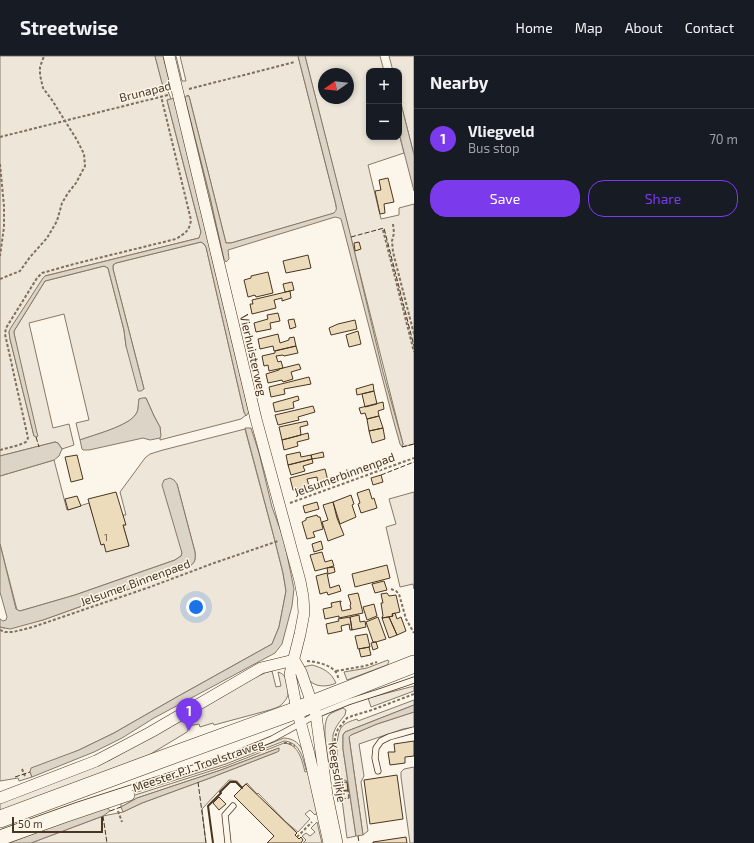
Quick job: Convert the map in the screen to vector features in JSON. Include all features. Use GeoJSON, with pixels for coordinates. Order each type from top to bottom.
{"type":"FeatureCollection","features":[{"type":"Feature","properties":{"kind":"main road","name":"Meester P.J. Troelstraweg"},"geometry":{"type":"LineString","coordinates":[[0,819],[162,759],[307,713],[414,664]]}},
{"type":"Feature","properties":{"kind":"street","name":"Vierhuisterweg"},"geometry":{"type":"LineString","coordinates":[[169,56],[256,420],[303,597],[304,613],[290,674],[307,713]]}},
{"type":"Feature","properties":{"kind":"street"},"geometry":{"type":"LineString","coordinates":[[0,798],[96,761],[151,732],[261,668],[294,660],[301,672],[307,713]]}},
{"type":"Feature","properties":{"kind":"street","name":"Keegsdijkje"},"geometry":{"type":"LineString","coordinates":[[307,713],[309,754],[329,843]]}},
{"type":"Feature","properties":{"kind":"street","name":"Keegsdijkje"},"geometry":{"type":"LineString","coordinates":[[307,713],[337,843]]}},
{"type":"Feature","properties":{"kind":"street","name":"Meester P.J. Troelstraweg"},"geometry":{"type":"LineString","coordinates":[[0,840],[64,816],[130,795]]}},
{"type":"Feature","properties":{"kind":"lane","name":"Meester P.J. Troelstraweg"},"geometry":{"type":"LineString","coordinates":[[0,833],[78,805],[231,756],[272,739],[307,713],[348,702],[414,680]]}},
{"type":"Feature","properties":{"kind":"lane"},"geometry":{"type":"LineString","coordinates":[[378,771],[375,758],[376,748],[381,741],[390,736],[414,730]]}},
{"type":"Feature","properties":{"kind":"lane"},"geometry":{"type":"LineString","coordinates":[[228,843],[224,815],[233,806]]}},
{"type":"Feature","properties":{"kind":"path"},"geometry":{"type":"LineString","coordinates":[[0,279],[20,271],[47,238],[57,221],[62,203],[76,184],[85,166],[84,154],[77,140],[43,88],[40,67],[44,56]]}},
{"type":"Feature","properties":{"kind":"path","name":"Brunapad"},"geometry":{"type":"LineString","coordinates":[[0,137],[295,62]]}},
{"type":"Feature","properties":{"kind":"path"},"geometry":{"type":"LineString","coordinates":[[0,450],[26,442],[28,438],[5,334],[6,328],[37,278],[42,273],[176,239],[185,233],[189,228],[191,220],[161,96]]}},
{"type":"Feature","properties":{"kind":"path"},"geometry":{"type":"LineString","coordinates":[[0,164],[4,206],[4,227],[0,256]]}},
{"type":"Feature","properties":{"kind":"path"},"geometry":{"type":"LineString","coordinates":[[393,224],[393,252],[414,334]]}},
{"type":"Feature","properties":{"kind":"path"},"geometry":{"type":"LineString","coordinates":[[383,230],[414,352]]}},
{"type":"Feature","properties":{"kind":"path","name":"Jelsumerbinnenpad"},"geometry":{"type":"LineString","coordinates":[[280,507],[414,458]]}},
{"type":"Feature","properties":{"kind":"path","name":"Jelsumer Binnenpaed"},"geometry":{"type":"LineString","coordinates":[[0,630],[5,632],[13,632],[33,627],[275,542]]}},
{"type":"Feature","properties":{"kind":"path"},"geometry":{"type":"LineString","coordinates":[[391,589],[396,591],[398,594],[406,619],[414,632]]}},
{"type":"Feature","properties":{"kind":"path"},"geometry":{"type":"LineString","coordinates":[[414,627],[414,632]]}},
{"type":"Feature","properties":{"kind":"path"},"geometry":{"type":"LineString","coordinates":[[294,660],[317,662],[336,671],[365,666],[378,661]]}},
{"type":"Feature","properties":{"kind":"path"},"geometry":{"type":"LineString","coordinates":[[334,760],[335,737],[338,729],[347,718],[414,694]]}},
{"type":"Feature","properties":{"kind":"path"},"geometry":{"type":"LineString","coordinates":[[297,837],[312,822]]}},
{"type":"Feature","properties":{"kind":"shaded area"},"geometry":{"type":"Polygon","coordinates":[[[0,56],[155,56],[163,86],[166,86],[171,99],[167,100],[201,232],[199,238],[45,276],[9,332],[34,436],[14,331],[45,281],[104,266],[108,268],[124,330],[126,346],[144,389],[113,265],[201,242],[206,247],[244,412],[246,415],[241,419],[160,440],[160,427],[146,398],[139,399],[137,412],[126,422],[111,430],[80,440],[76,423],[89,420],[64,314],[29,323],[53,428],[69,424],[74,445],[62,449],[58,443],[55,442],[0,456],[0,56]]]}},
{"type":"Feature","properties":{"kind":"shaded area"},"geometry":{"type":"Polygon","coordinates":[[[155,56],[163,56],[170,84],[163,87],[155,56]]]}},
{"type":"Feature","properties":{"kind":"shaded area"},"geometry":{"type":"Polygon","coordinates":[[[172,56],[176,56],[182,81],[186,81],[180,56],[298,56],[337,211],[335,213],[231,243],[226,243],[188,95],[185,98],[210,197],[224,259],[222,259],[172,56]]]}},
{"type":"Feature","properties":{"kind":"shaded area"},"geometry":{"type":"Polygon","coordinates":[[[298,56],[305,56],[351,237],[383,372],[403,444],[402,447],[393,419],[341,219],[335,217],[228,250],[229,259],[226,262],[224,259],[185,98],[186,96],[189,96],[226,243],[231,243],[334,213],[336,206],[298,56]]]}},
{"type":"Feature","properties":{"kind":"shaded area"},"geometry":{"type":"Polygon","coordinates":[[[305,56],[380,56],[383,68],[366,68],[366,140],[401,140],[404,153],[368,165],[381,219],[399,215],[399,208],[414,204],[414,444],[402,447],[403,444],[305,56]]]}},
{"type":"Feature","properties":{"kind":"shaded area"},"geometry":{"type":"Polygon","coordinates":[[[389,56],[414,56],[414,155],[402,108],[402,68],[392,68],[389,56]]]}},
{"type":"Feature","properties":{"kind":"shaded area"},"geometry":{"type":"Polygon","coordinates":[[[174,98],[249,412],[246,416],[206,247],[201,242],[113,265],[144,389],[141,391],[138,391],[108,268],[104,266],[45,281],[14,331],[38,436],[36,437],[34,436],[9,332],[43,278],[45,276],[199,238],[201,232],[167,100],[174,98]]]}},
{"type":"Feature","properties":{"kind":"shaded area"},"geometry":{"type":"Polygon","coordinates":[[[402,108],[414,155],[414,191],[401,140],[402,108]]]}},
{"type":"Feature","properties":{"kind":"shaded area"},"geometry":{"type":"Polygon","coordinates":[[[146,398],[160,427],[160,438],[150,440],[143,438],[89,450],[82,449],[80,440],[119,426],[132,418],[137,412],[139,399],[146,398]]]}},
{"type":"Feature","properties":{"kind":"shaded area"},"geometry":{"type":"Polygon","coordinates":[[[245,428],[251,428],[259,453],[272,507],[284,540],[294,589],[292,606],[282,644],[275,653],[154,718],[122,738],[94,752],[32,777],[30,772],[31,768],[79,750],[114,733],[272,644],[279,627],[286,591],[275,541],[245,428]]]}},
{"type":"Feature","properties":{"kind":"shaded area"},"geometry":{"type":"Polygon","coordinates":[[[245,429],[275,541],[286,591],[279,627],[272,644],[114,733],[30,772],[32,777],[19,781],[18,778],[0,781],[0,627],[4,628],[43,620],[185,569],[194,562],[195,552],[177,484],[181,556],[175,560],[75,595],[20,611],[17,610],[0,544],[0,476],[54,460],[67,510],[89,503],[102,545],[129,546],[123,525],[125,525],[123,515],[126,515],[120,492],[145,458],[150,454],[163,450],[245,429]]]}},
{"type":"Feature","properties":{"kind":"shaded area"},"geometry":{"type":"Polygon","coordinates":[[[55,442],[58,443],[62,449],[59,456],[54,460],[0,476],[0,456],[55,442]]]}},
{"type":"Feature","properties":{"kind":"shaded area"},"geometry":{"type":"Polygon","coordinates":[[[170,478],[177,484],[195,552],[195,560],[192,564],[185,569],[43,620],[10,629],[0,627],[0,619],[3,621],[6,620],[7,617],[0,592],[0,544],[16,609],[20,611],[75,595],[175,560],[181,556],[182,553],[162,485],[164,480],[170,478]]]}},
{"type":"Feature","properties":{"kind":"shaded area"},"geometry":{"type":"Polygon","coordinates":[[[414,492],[414,589],[413,584],[400,587],[386,527],[396,524],[389,499],[414,492]]]}},
{"type":"Feature","properties":{"kind":"shaded area"},"geometry":{"type":"Polygon","coordinates":[[[388,660],[389,662],[387,665],[347,680],[344,672],[367,668],[388,660]]]}},
{"type":"Feature","properties":{"kind":"shaded area"},"geometry":{"type":"Polygon","coordinates":[[[312,665],[326,671],[332,676],[336,683],[322,686],[311,682],[307,678],[303,667],[312,665]]]}},
{"type":"Feature","properties":{"kind":"shaded area"},"geometry":{"type":"Polygon","coordinates":[[[272,671],[276,687],[281,686],[278,672],[284,675],[288,683],[287,697],[280,706],[214,725],[213,723],[200,727],[199,724],[188,726],[186,716],[258,676],[272,671]]]}},
{"type":"Feature","properties":{"kind":"shaded area"},"geometry":{"type":"Polygon","coordinates":[[[414,686],[414,691],[371,707],[368,698],[414,686]]]}},
{"type":"Feature","properties":{"kind":"shaded area"},"geometry":{"type":"Polygon","coordinates":[[[414,700],[414,705],[345,732],[343,735],[343,749],[356,836],[347,838],[341,792],[348,791],[346,780],[339,781],[337,762],[337,746],[341,728],[350,721],[357,719],[358,721],[414,700]]]}},
{"type":"Feature","properties":{"kind":"shaded area"},"geometry":{"type":"Polygon","coordinates":[[[414,705],[414,712],[377,724],[349,737],[363,835],[356,836],[343,749],[343,735],[345,732],[414,705]]]}},
{"type":"Feature","properties":{"kind":"shaded area"},"geometry":{"type":"Polygon","coordinates":[[[343,708],[346,710],[345,715],[338,724],[333,735],[332,765],[329,765],[325,739],[325,725],[330,714],[343,708]]]}},
{"type":"Feature","properties":{"kind":"shaded area"},"geometry":{"type":"Polygon","coordinates":[[[414,712],[414,727],[403,729],[359,744],[364,776],[361,782],[368,831],[363,835],[349,737],[377,724],[414,712]]]}},
{"type":"Feature","properties":{"kind":"shaded area"},"geometry":{"type":"Polygon","coordinates":[[[184,717],[188,730],[187,732],[149,755],[0,812],[0,803],[110,760],[184,717]]]}},
{"type":"Feature","properties":{"kind":"shaded area"},"geometry":{"type":"Polygon","coordinates":[[[284,738],[295,741],[299,744],[304,753],[309,769],[306,770],[302,755],[297,747],[284,741],[226,764],[131,794],[133,791],[225,761],[284,738]]]}},
{"type":"Feature","properties":{"kind":"shaded area"},"geometry":{"type":"Polygon","coordinates":[[[284,743],[293,746],[301,758],[305,772],[309,771],[318,811],[315,815],[310,810],[305,814],[310,819],[298,832],[247,783],[242,787],[237,781],[229,780],[202,809],[206,843],[31,843],[103,816],[123,812],[142,803],[277,752],[279,748],[221,770],[137,798],[121,807],[121,802],[132,796],[226,766],[284,743]]]}},
{"type":"Feature","properties":{"kind":"shaded area"},"geometry":{"type":"Polygon","coordinates":[[[279,748],[279,751],[277,752],[142,803],[123,812],[121,807],[137,798],[221,770],[279,748]]]}},
{"type":"Feature","properties":{"kind":"shaded area"},"geometry":{"type":"Polygon","coordinates":[[[414,767],[414,843],[410,843],[401,772],[404,769],[414,767]]]}},
{"type":"Feature","properties":{"kind":"shaded area"},"geometry":{"type":"Polygon","coordinates":[[[107,807],[110,811],[103,816],[31,843],[9,843],[102,808],[107,807]]]}},
{"type":"Feature","properties":{"kind":"shaded area"},"geometry":{"type":"Polygon","coordinates":[[[317,822],[322,843],[303,843],[306,840],[302,836],[306,833],[310,836],[315,832],[311,828],[317,822]]]}},
{"type":"Feature","properties":{"kind":"building"},"geometry":{"type":"Polygon","coordinates":[[[388,178],[394,202],[384,204],[385,213],[380,214],[375,191],[381,190],[379,180],[388,178]]]}},
{"type":"Feature","properties":{"kind":"building"},"geometry":{"type":"Polygon","coordinates":[[[359,242],[361,249],[355,251],[354,243],[359,242]]]}},
{"type":"Feature","properties":{"kind":"building"},"geometry":{"type":"Polygon","coordinates":[[[308,255],[311,268],[286,273],[283,261],[308,255]]]}},
{"type":"Feature","properties":{"kind":"building"},"geometry":{"type":"Polygon","coordinates":[[[268,272],[273,293],[256,297],[255,295],[248,297],[244,280],[251,278],[251,276],[268,272]]]}},
{"type":"Feature","properties":{"kind":"building"},"geometry":{"type":"Polygon","coordinates":[[[292,282],[294,290],[285,292],[283,284],[292,282]]]}},
{"type":"Feature","properties":{"kind":"building"},"geometry":{"type":"Polygon","coordinates":[[[290,291],[291,298],[282,301],[282,298],[274,300],[276,308],[252,314],[250,304],[253,304],[252,300],[290,291]]]}},
{"type":"Feature","properties":{"kind":"building"},"geometry":{"type":"Polygon","coordinates":[[[278,313],[280,321],[270,323],[271,329],[256,332],[254,323],[268,319],[267,315],[278,313]]]}},
{"type":"Feature","properties":{"kind":"building"},"geometry":{"type":"Polygon","coordinates":[[[294,319],[296,327],[290,329],[288,320],[294,319]]]}},
{"type":"Feature","properties":{"kind":"building"},"geometry":{"type":"Polygon","coordinates":[[[355,320],[357,329],[331,335],[329,328],[355,320]]]}},
{"type":"Feature","properties":{"kind":"building"},"geometry":{"type":"Polygon","coordinates":[[[358,331],[361,344],[349,347],[346,335],[358,331]]]}},
{"type":"Feature","properties":{"kind":"building"},"geometry":{"type":"Polygon","coordinates":[[[278,334],[280,343],[294,337],[296,346],[274,351],[273,346],[260,349],[258,339],[278,334]]]}},
{"type":"Feature","properties":{"kind":"building"},"geometry":{"type":"Polygon","coordinates":[[[296,346],[298,353],[276,356],[278,362],[281,361],[283,368],[269,371],[268,365],[264,366],[262,356],[296,346]]]}},
{"type":"Feature","properties":{"kind":"building"},"geometry":{"type":"Polygon","coordinates":[[[299,364],[301,369],[291,372],[293,379],[283,382],[282,380],[268,383],[266,374],[299,364]]]}},
{"type":"Feature","properties":{"kind":"building"},"geometry":{"type":"Polygon","coordinates":[[[309,377],[311,384],[284,389],[285,394],[271,397],[269,387],[309,377]]]}},
{"type":"Feature","properties":{"kind":"building"},"geometry":{"type":"Polygon","coordinates":[[[373,384],[374,391],[357,395],[356,389],[373,384]]]}},
{"type":"Feature","properties":{"kind":"building"},"geometry":{"type":"Polygon","coordinates":[[[374,391],[377,404],[365,407],[362,394],[374,391]]]}},
{"type":"Feature","properties":{"kind":"building"},"geometry":{"type":"Polygon","coordinates":[[[298,396],[299,400],[293,402],[294,408],[275,412],[273,403],[298,396]]]}},
{"type":"Feature","properties":{"kind":"building"},"geometry":{"type":"Polygon","coordinates":[[[383,402],[384,409],[378,411],[379,416],[367,419],[365,413],[361,414],[359,408],[383,402]]]}},
{"type":"Feature","properties":{"kind":"building"},"geometry":{"type":"Polygon","coordinates":[[[313,406],[315,412],[298,417],[299,420],[278,425],[275,415],[313,406]]]}},
{"type":"Feature","properties":{"kind":"building"},"geometry":{"type":"Polygon","coordinates":[[[379,416],[383,428],[369,431],[367,419],[379,416]]]}},
{"type":"Feature","properties":{"kind":"building"},"geometry":{"type":"Polygon","coordinates":[[[307,421],[308,425],[300,427],[301,435],[282,440],[279,427],[307,421]]]}},
{"type":"Feature","properties":{"kind":"building"},"geometry":{"type":"Polygon","coordinates":[[[383,428],[385,439],[372,443],[369,431],[383,428]]]}},
{"type":"Feature","properties":{"kind":"building"},"geometry":{"type":"Polygon","coordinates":[[[308,433],[309,439],[297,442],[298,446],[284,450],[282,440],[308,433]]]}},
{"type":"Feature","properties":{"kind":"building"},"geometry":{"type":"Polygon","coordinates":[[[300,452],[301,457],[311,455],[312,459],[288,465],[286,455],[300,452]]]}},
{"type":"Feature","properties":{"kind":"building"},"geometry":{"type":"Polygon","coordinates":[[[323,452],[324,457],[312,459],[311,455],[323,452]]]}},
{"type":"Feature","properties":{"kind":"building"},"geometry":{"type":"Polygon","coordinates":[[[77,455],[83,479],[71,482],[65,457],[77,455]]]}},
{"type":"Feature","properties":{"kind":"building"},"geometry":{"type":"Polygon","coordinates":[[[312,459],[313,463],[303,466],[305,471],[291,475],[288,465],[312,459]]]}},
{"type":"Feature","properties":{"kind":"building"},"geometry":{"type":"Polygon","coordinates":[[[325,469],[328,481],[318,484],[317,477],[307,479],[309,486],[293,490],[290,478],[325,469]]]}},
{"type":"Feature","properties":{"kind":"building"},"geometry":{"type":"Polygon","coordinates":[[[381,475],[383,482],[373,485],[371,478],[381,475]]]}},
{"type":"Feature","properties":{"kind":"building"},"geometry":{"type":"Polygon","coordinates":[[[369,489],[377,508],[361,513],[357,493],[369,489]]]}},
{"type":"Feature","properties":{"kind":"building"},"geometry":{"type":"Polygon","coordinates":[[[116,492],[126,525],[123,525],[129,546],[106,552],[104,544],[101,545],[88,499],[116,492]]]}},
{"type":"Feature","properties":{"kind":"building"},"geometry":{"type":"Polygon","coordinates":[[[351,495],[354,504],[352,505],[356,517],[340,524],[333,502],[351,495]]]}},
{"type":"Feature","properties":{"kind":"building"},"geometry":{"type":"Polygon","coordinates":[[[77,496],[81,506],[68,510],[65,499],[77,496]]]}},
{"type":"Feature","properties":{"kind":"building"},"geometry":{"type":"Polygon","coordinates":[[[317,502],[319,509],[305,513],[303,506],[317,502]]]}},
{"type":"Feature","properties":{"kind":"building"},"geometry":{"type":"Polygon","coordinates":[[[333,502],[337,518],[344,535],[328,541],[322,522],[328,520],[323,505],[333,502]]]}},
{"type":"Feature","properties":{"kind":"building"},"geometry":{"type":"Polygon","coordinates":[[[317,515],[320,517],[323,529],[313,532],[315,537],[307,539],[302,522],[306,520],[306,518],[317,515]]]}},
{"type":"Feature","properties":{"kind":"building"},"geometry":{"type":"Polygon","coordinates":[[[321,541],[323,549],[314,552],[312,544],[321,541]]]}},
{"type":"Feature","properties":{"kind":"building"},"geometry":{"type":"Polygon","coordinates":[[[322,552],[325,562],[332,560],[334,566],[315,571],[310,555],[322,552]]]}},
{"type":"Feature","properties":{"kind":"building"},"geometry":{"type":"Polygon","coordinates":[[[387,565],[390,578],[355,587],[352,574],[387,565]]]}},
{"type":"Feature","properties":{"kind":"building"},"geometry":{"type":"Polygon","coordinates":[[[334,567],[335,572],[328,574],[327,568],[334,567]]]}},
{"type":"Feature","properties":{"kind":"building"},"geometry":{"type":"Polygon","coordinates":[[[327,573],[330,588],[339,585],[341,591],[328,595],[327,592],[320,594],[316,576],[327,573]]]}},
{"type":"Feature","properties":{"kind":"building"},"geometry":{"type":"Polygon","coordinates":[[[384,581],[387,590],[375,593],[372,584],[384,581]]]}},
{"type":"Feature","properties":{"kind":"building"},"geometry":{"type":"Polygon","coordinates":[[[358,593],[363,613],[325,619],[323,609],[332,607],[331,603],[341,601],[342,611],[351,609],[348,595],[358,593]]]}},
{"type":"Feature","properties":{"kind":"building"},"geometry":{"type":"Polygon","coordinates":[[[387,593],[389,596],[396,595],[400,612],[392,614],[393,616],[382,618],[381,603],[383,603],[381,594],[387,593]]]}},
{"type":"Feature","properties":{"kind":"building"},"geometry":{"type":"Polygon","coordinates":[[[374,604],[377,616],[367,620],[363,607],[374,604]]]}},
{"type":"Feature","properties":{"kind":"building"},"geometry":{"type":"Polygon","coordinates":[[[395,613],[397,619],[401,617],[406,631],[397,635],[389,617],[393,616],[392,614],[395,613]]]}},
{"type":"Feature","properties":{"kind":"building"},"geometry":{"type":"Polygon","coordinates":[[[359,615],[360,622],[365,621],[366,627],[352,630],[350,617],[359,615]]]}},
{"type":"Feature","properties":{"kind":"building"},"geometry":{"type":"Polygon","coordinates":[[[350,617],[352,630],[350,630],[349,624],[341,626],[342,631],[328,634],[326,624],[339,621],[338,619],[350,617]]]}},
{"type":"Feature","properties":{"kind":"building"},"geometry":{"type":"Polygon","coordinates":[[[378,617],[386,639],[373,642],[366,622],[378,617]]]}},
{"type":"Feature","properties":{"kind":"building"},"geometry":{"type":"Polygon","coordinates":[[[389,617],[397,635],[389,638],[382,618],[389,617]]]}},
{"type":"Feature","properties":{"kind":"building"},"geometry":{"type":"Polygon","coordinates":[[[367,634],[370,647],[358,649],[355,636],[367,634]]]}},
{"type":"Feature","properties":{"kind":"building"},"geometry":{"type":"Polygon","coordinates":[[[376,642],[378,648],[373,650],[371,643],[376,642]]]}},
{"type":"Feature","properties":{"kind":"building"},"geometry":{"type":"Polygon","coordinates":[[[369,647],[371,655],[361,657],[359,649],[369,647]]]}},
{"type":"Feature","properties":{"kind":"building"},"geometry":{"type":"Polygon","coordinates":[[[414,741],[414,756],[405,757],[405,763],[390,765],[388,752],[395,752],[394,744],[414,741]]]}},
{"type":"Feature","properties":{"kind":"building"},"geometry":{"type":"Polygon","coordinates":[[[397,775],[403,819],[370,824],[364,780],[397,775]]]}},
{"type":"Feature","properties":{"kind":"building"},"geometry":{"type":"Polygon","coordinates":[[[347,782],[348,790],[340,791],[339,783],[347,782]]]}},
{"type":"Feature","properties":{"kind":"building"},"geometry":{"type":"Polygon","coordinates":[[[246,784],[297,833],[295,835],[299,839],[301,837],[303,840],[301,843],[267,843],[274,836],[234,796],[246,784]]]}},
{"type":"Feature","properties":{"kind":"building"},"geometry":{"type":"Polygon","coordinates":[[[219,797],[226,804],[219,810],[213,803],[219,797]]]}},
{"type":"Feature","properties":{"kind":"building"},"geometry":{"type":"Polygon","coordinates":[[[406,837],[407,843],[373,843],[373,842],[406,837]]]}},
{"type":"Feature","properties":{"kind":"fence"},"geometry":{"type":"LineString","coordinates":[[351,237],[384,228],[414,346]]}},
{"type":"Feature","properties":{"kind":"fence"},"geometry":{"type":"LineString","coordinates":[[36,437],[39,447]]}},
{"type":"Feature","properties":{"kind":"fence"},"geometry":{"type":"LineString","coordinates":[[402,447],[414,444]]}},
{"type":"Feature","properties":{"kind":"fence"},"geometry":{"type":"LineString","coordinates":[[381,475],[414,462]]}},
{"type":"Feature","properties":{"kind":"fence"},"geometry":{"type":"LineString","coordinates":[[15,777],[30,772]]}},
{"type":"Feature","properties":{"kind":"fence"},"geometry":{"type":"LineString","coordinates":[[198,782],[206,843]]}},
{"type":"Feature","properties":{"kind":"fence"},"geometry":{"type":"LineString","coordinates":[[340,791],[342,799],[349,798],[348,790]]}},
{"type":"Feature","properties":{"kind":"fence"},"geometry":{"type":"LineString","coordinates":[[110,811],[121,807]]}},
{"type":"Feature","properties":{"kind":"fence"},"geometry":{"type":"LineString","coordinates":[[103,816],[107,843]]}},
{"type":"Feature","properties":{"kind":"fence"},"geometry":{"type":"LineString","coordinates":[[358,836],[359,843]]}},
{"type":"Feature","properties":{"kind":"wall"},"geometry":{"type":"LineString","coordinates":[[213,843],[208,806],[230,782],[236,782],[242,788]]}},
{"type":"Feature","properties":{"kind":"place","name":"Vliegveld"},"geometry":{"type":"Point","coordinates":[189,731]}}]}
